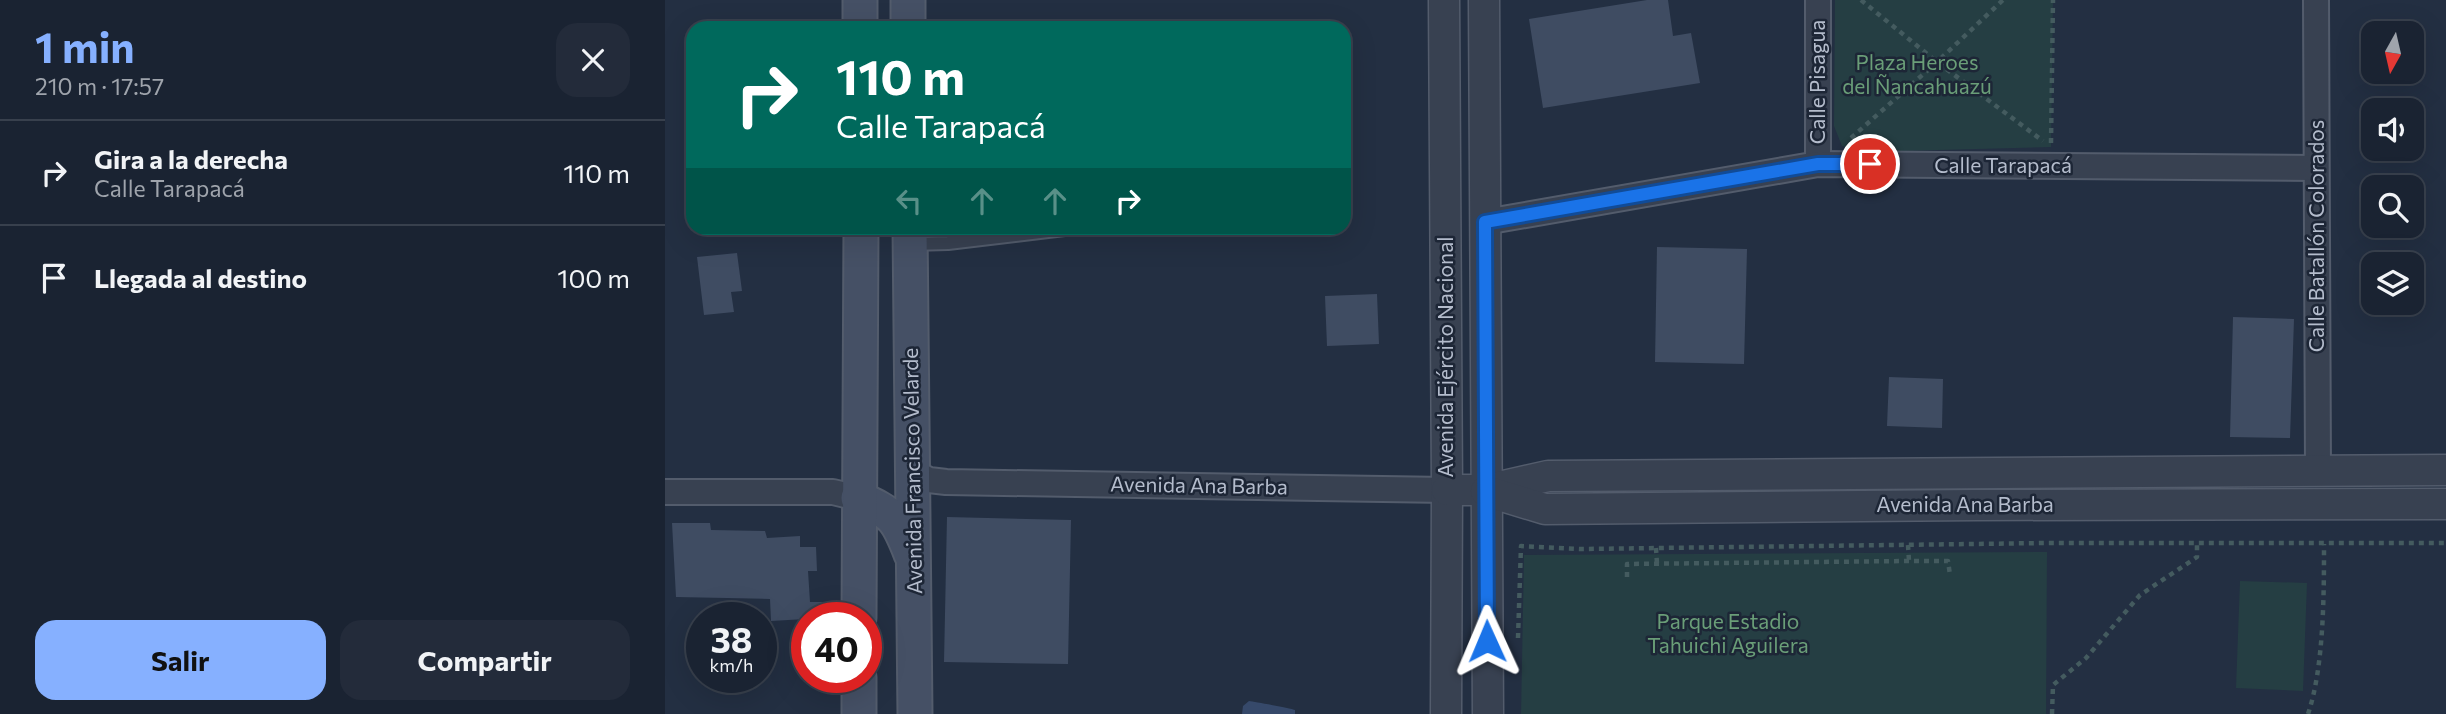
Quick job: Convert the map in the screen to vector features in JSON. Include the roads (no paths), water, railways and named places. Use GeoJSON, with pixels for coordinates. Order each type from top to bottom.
{"type":"FeatureCollection","features":[{"type":"Feature","properties":{"kind":"main road"},"geometry":{"type":"LineString","coordinates":[[860,0],[860,21]]}},
{"type":"Feature","properties":{"kind":"main road"},"geometry":{"type":"LineString","coordinates":[[908,0],[908,21]]}},
{"type":"Feature","properties":{"kind":"main road"},"geometry":{"type":"LineString","coordinates":[[859,602],[861,235]]}},
{"type":"Feature","properties":{"kind":"main road","name":"Avenida Francisco Velarde"},"geometry":{"type":"LineString","coordinates":[[910,236],[915,714]]}},
{"type":"Feature","properties":{"kind":"main road"},"geometry":{"type":"LineString","coordinates":[[861,389],[869,400],[872,440],[879,452],[913,464]]}},
{"type":"Feature","properties":{"kind":"main road"},"geometry":{"type":"LineString","coordinates":[[858,499],[891,515],[900,525],[915,562]]}},
{"type":"Feature","properties":{"kind":"main road"},"geometry":{"type":"LineString","coordinates":[[859,693],[859,714]]}},
{"type":"Feature","properties":{"kind":"street","name":"Avenida Ejército Nacional"},"geometry":{"type":"LineString","coordinates":[[1444,0],[1446,714]]}},
{"type":"Feature","properties":{"kind":"street","name":"Avenida Ejército Nacional"},"geometry":{"type":"LineString","coordinates":[[1484,0],[1488,714]]}},
{"type":"Feature","properties":{"kind":"street","name":"Calle Pisagua"},"geometry":{"type":"LineString","coordinates":[[1818,0],[1818,164]]}},
{"type":"Feature","properties":{"kind":"street","name":"Calle Batallón Colorados"},"geometry":{"type":"LineString","coordinates":[[2316,0],[2318,471]]}},
{"type":"Feature","properties":{"kind":"street","name":"Calle Tarapacá"},"geometry":{"type":"LineString","coordinates":[[1485,222],[1818,164],[2316,168]]}},
{"type":"Feature","properties":{"kind":"street","name":"Avenida Ana Barba"},"geometry":{"type":"LineString","coordinates":[[913,464],[929,480],[946,482],[1447,490],[1486,490],[1548,476],[2446,470]]}},
{"type":"Feature","properties":{"kind":"street"},"geometry":{"type":"LineString","coordinates":[[2284,471],[2285,504]]}},
{"type":"Feature","properties":{"kind":"street"},"geometry":{"type":"LineString","coordinates":[[1975,472],[1975,505]]}},
{"type":"Feature","properties":{"kind":"street","name":"Avenida Ana Barba"},"geometry":{"type":"LineString","coordinates":[[1486,490],[1545,509],[2446,504]]}},
{"type":"Feature","properties":{"kind":"street"},"geometry":{"type":"LineString","coordinates":[[665,492],[833,492],[858,499]]}},
{"type":"Feature","properties":{"kind":"lane"},"geometry":{"type":"LineString","coordinates":[[910,236],[948,243],[1015,235]]}},
{"type":"Feature","properties":{"kind":"water"},"geometry":{"type":"Polygon","coordinates":[[[1249,701],[1292,709],[1295,714],[1242,714],[1243,706],[1249,701]]]}},
{"type":"Feature","properties":{"kind":"park label","name":"Plaza Heroes del Ñancahuazú"},"geometry":{"type":"Point","coordinates":[1917,75]}},
{"type":"Feature","properties":{"kind":"park label","name":"Parque Estadio Tahuichi Aguilera"},"geometry":{"type":"Point","coordinates":[1728,634]}}]}
